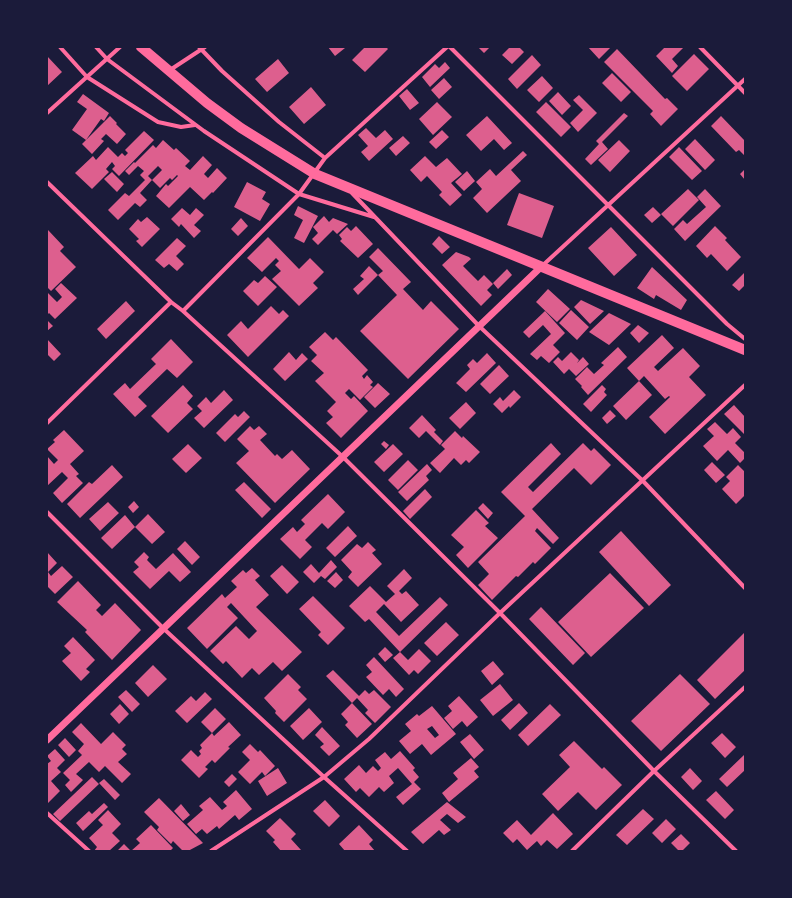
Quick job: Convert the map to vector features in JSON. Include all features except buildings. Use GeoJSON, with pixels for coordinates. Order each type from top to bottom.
{"type":"FeatureCollection","features":[{"type":"Feature","properties":{"kind":"highway"},"geometry":{"type":"LineString","coordinates":[[141,47],[207,103],[241,128],[315,174],[745,350]]}},
{"type":"Feature","properties":{"kind":"street"},"geometry":{"type":"LineString","coordinates":[[60,47],[87,77],[158,122],[181,127],[195,124]]}},
{"type":"Feature","properties":{"kind":"street"},"geometry":{"type":"LineString","coordinates":[[96,47],[107,59],[195,124],[299,194],[375,217]]}},
{"type":"Feature","properties":{"kind":"street"},"geometry":{"type":"LineString","coordinates":[[47,113],[120,47]]}},
{"type":"Feature","properties":{"kind":"street"},"geometry":{"type":"LineString","coordinates":[[183,311],[299,194],[315,174],[325,158],[448,47],[727,324],[745,339]]}},
{"type":"Feature","properties":{"kind":"street"},"geometry":{"type":"LineString","coordinates":[[700,47],[745,93]]}},
{"type":"Feature","properties":{"kind":"street"},"geometry":{"type":"LineString","coordinates":[[168,71],[202,48],[222,71],[279,122],[325,158]]}},
{"type":"Feature","properties":{"kind":"street"},"geometry":{"type":"LineString","coordinates":[[47,740],[542,266],[745,79]]}},
{"type":"Feature","properties":{"kind":"street"},"geometry":{"type":"LineString","coordinates":[[47,182],[171,302],[183,311],[343,457],[500,613],[654,771],[736,851]]}},
{"type":"Feature","properties":{"kind":"street"},"geometry":{"type":"LineString","coordinates":[[347,187],[479,326],[643,481],[745,588]]}},
{"type":"Feature","properties":{"kind":"street"},"geometry":{"type":"LineString","coordinates":[[47,423],[171,302]]}},
{"type":"Feature","properties":{"kind":"street"},"geometry":{"type":"LineString","coordinates":[[211,851],[324,777],[369,739],[500,613],[745,385]]}},
{"type":"Feature","properties":{"kind":"street"},"geometry":{"type":"LineString","coordinates":[[47,512],[164,629],[324,777],[407,851]]}},
{"type":"Feature","properties":{"kind":"street"},"geometry":{"type":"LineString","coordinates":[[572,851],[654,771],[745,687]]}},
{"type":"Feature","properties":{"kind":"street"},"geometry":{"type":"LineString","coordinates":[[47,813],[89,851]]}}]}
